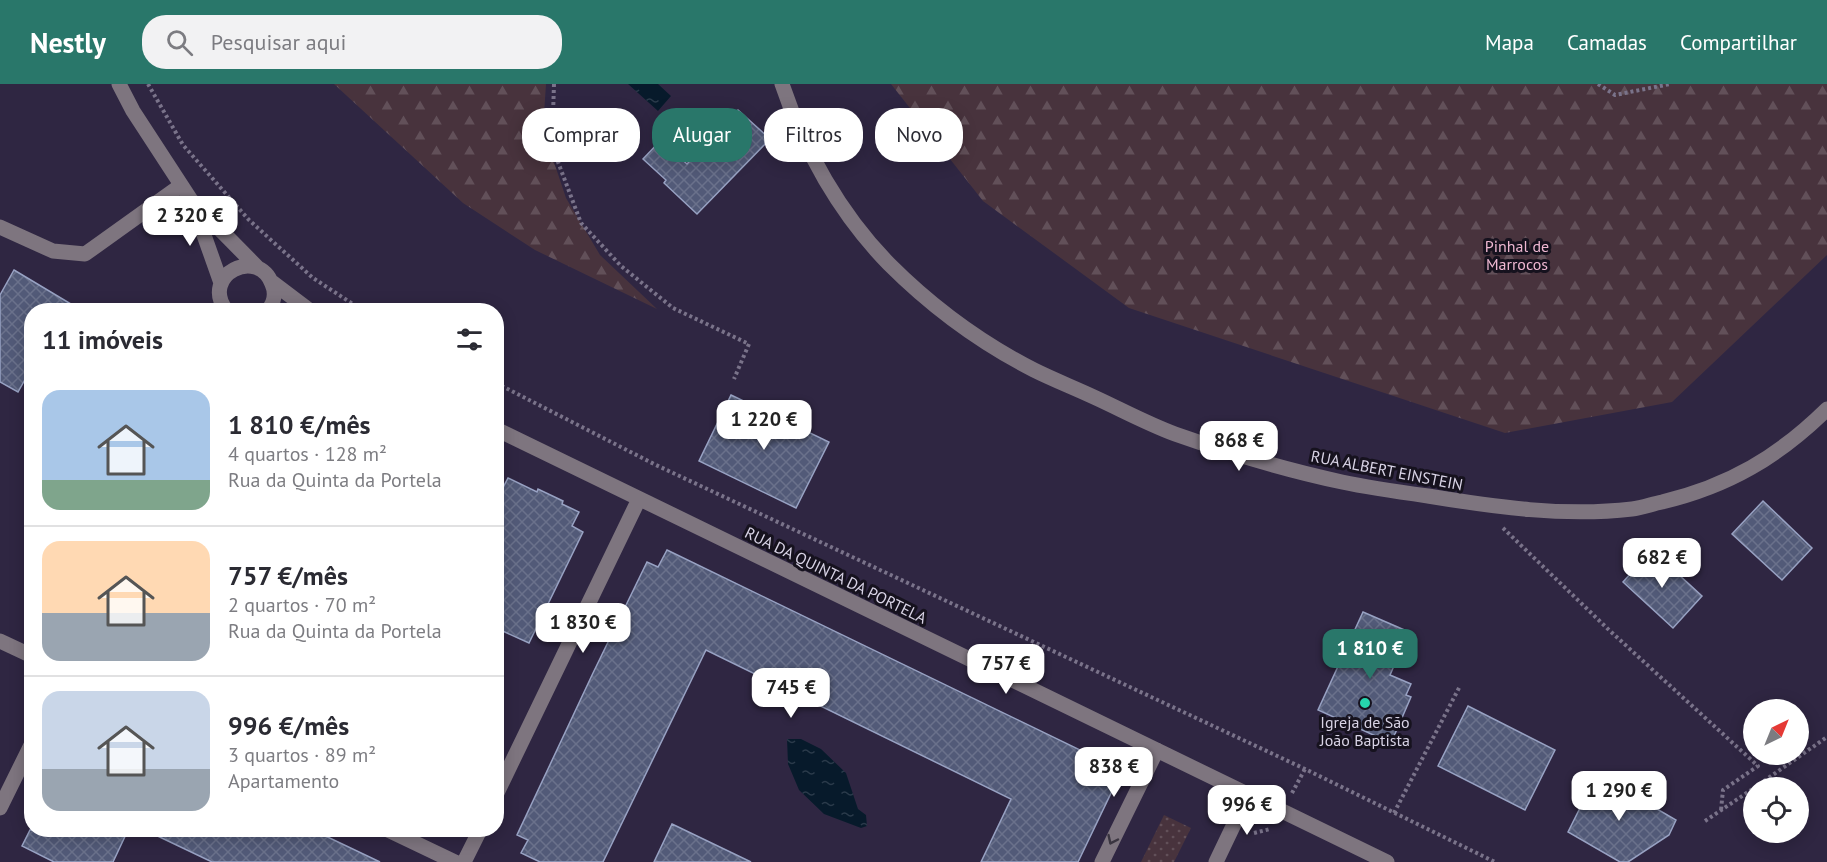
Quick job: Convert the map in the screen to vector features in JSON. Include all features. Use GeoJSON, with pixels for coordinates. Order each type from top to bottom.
{"type":"FeatureCollection","features":[{"type":"Feature","properties":{"kind":"street"},"geometry":{"type":"LineString","coordinates":[[119,84],[133,111],[191,200],[272,282],[300,303]]}},
{"type":"Feature","properties":{"kind":"street","name":"RUA ALBERT EINSTEIN"},"geometry":{"type":"LineString","coordinates":[[782,84],[794,119],[813,159],[847,213],[888,263],[928,299],[976,335],[1032,369],[1173,433],[1270,465],[1343,483],[1478,505],[1538,510],[1633,509],[1681,498],[1714,487],[1758,465],[1798,436],[1827,409]]}},
{"type":"Feature","properties":{"kind":"street"},"geometry":{"type":"LineString","coordinates":[[0,227],[52,251],[85,254],[180,186]]}},
{"type":"Feature","properties":{"kind":"street"},"geometry":{"type":"LineString","coordinates":[[191,200],[221,283],[222,303]]}},
{"type":"Feature","properties":{"kind":"street"},"geometry":{"type":"LineString","coordinates":[[221,283],[232,270],[248,266],[257,267]]}},
{"type":"Feature","properties":{"kind":"street"},"geometry":{"type":"LineString","coordinates":[[272,282],[274,300],[272,303]]}},
{"type":"Feature","properties":{"kind":"street","name":"RUA DA QUINTA DA PORTELA"},"geometry":{"type":"LineString","coordinates":[[504,433],[1387,862]]}},
{"type":"Feature","properties":{"kind":"street"},"geometry":{"type":"LineString","coordinates":[[504,778],[639,499]]}},
{"type":"Feature","properties":{"kind":"street"},"geometry":{"type":"LineString","coordinates":[[0,641],[24,652]]}},
{"type":"Feature","properties":{"kind":"street"},"geometry":{"type":"LineString","coordinates":[[1102,862],[1157,750]]}},
{"type":"Feature","properties":{"kind":"street"},"geometry":{"type":"LineString","coordinates":[[0,808],[24,759]]}},
{"type":"Feature","properties":{"kind":"street"},"geometry":{"type":"LineString","coordinates":[[1216,862],[1248,795]]}},
{"type":"Feature","properties":{"kind":"street"},"geometry":{"type":"LineString","coordinates":[[403,837],[455,862]]}},
{"type":"Feature","properties":{"kind":"street"},"geometry":{"type":"LineString","coordinates":[[464,862],[476,837]]}},
{"type":"Feature","properties":{"kind":"path"},"geometry":{"type":"LineString","coordinates":[[148,84],[183,145],[249,220],[313,278],[351,303]]}},
{"type":"Feature","properties":{"kind":"path"},"geometry":{"type":"LineString","coordinates":[[554,84],[552,146],[581,224],[621,266],[673,308],[749,344],[734,379]]}},
{"type":"Feature","properties":{"kind":"path"},"geometry":{"type":"LineString","coordinates":[[1598,84],[1615,95],[1670,84]]}},
{"type":"Feature","properties":{"kind":"path"},"geometry":{"type":"LineString","coordinates":[[504,387],[656,465],[1495,862]]}},
{"type":"Feature","properties":{"kind":"path"},"geometry":{"type":"LineString","coordinates":[[1478,505],[1609,630],[1758,766],[1723,790],[1721,810]]}},
{"type":"Feature","properties":{"kind":"path"},"geometry":{"type":"LineString","coordinates":[[1394,813],[1461,686]]}},
{"type":"Feature","properties":{"kind":"path"},"geometry":{"type":"LineString","coordinates":[[1770,777],[1827,737]]}},
{"type":"Feature","properties":{"kind":"path"},"geometry":{"type":"LineString","coordinates":[[1706,821],[1743,795]]}},
{"type":"Feature","properties":{"kind":"green space"},"geometry":{"type":"Polygon","coordinates":[[[334,84],[546,84],[544,108],[522,108],[522,162],[554,162],[566,198],[600,255],[657,309],[535,250],[463,203],[334,84]]]}},
{"type":"Feature","properties":{"kind":"green space","name":"Pinhal de Marrocos"},"geometry":{"type":"Polygon","coordinates":[[[891,84],[1827,84],[1827,255],[1672,402],[1505,433],[1129,308],[983,201],[952,162],[963,162],[963,108],[910,108],[891,84]]]}},
{"type":"Feature","properties":{"kind":"green space"},"geometry":{"type":"Polygon","coordinates":[[[1164,815],[1191,828],[1174,862],[1141,862],[1164,815]]]}},
{"type":"Feature","properties":{"kind":"water"},"geometry":{"type":"Polygon","coordinates":[[[628,84],[658,84],[671,96],[661,108],[655,108],[628,84]]]}},
{"type":"Feature","properties":{"kind":"water"},"geometry":{"type":"Polygon","coordinates":[[[787,739],[801,739],[821,749],[846,773],[858,809],[866,815],[867,826],[861,828],[824,814],[799,790],[788,764],[787,739]]]}},
{"type":"Feature","properties":{"kind":"building"},"geometry":{"type":"Polygon","coordinates":[[[752,123],[764,134],[764,145],[752,157],[752,123]]]}},
{"type":"Feature","properties":{"kind":"building"},"geometry":{"type":"Polygon","coordinates":[[[652,150],[652,162],[685,162],[687,164],[689,162],[748,162],[697,214],[664,183],[666,180],[643,159],[652,150]]]}},
{"type":"Feature","properties":{"kind":"building"},"geometry":{"type":"Polygon","coordinates":[[[14,270],[69,303],[24,303],[24,381],[18,392],[0,382],[0,295],[14,270]]]}},
{"type":"Feature","properties":{"kind":"building"},"geometry":{"type":"Polygon","coordinates":[[[731,395],[829,442],[796,508],[699,461],[731,395]]]}},
{"type":"Feature","properties":{"kind":"building"},"geometry":{"type":"Polygon","coordinates":[[[508,478],[563,501],[562,504],[579,512],[572,526],[583,532],[529,643],[504,632],[504,486],[508,478]]]}},
{"type":"Feature","properties":{"kind":"building"},"geometry":{"type":"Polygon","coordinates":[[[1763,501],[1812,548],[1782,580],[1732,534],[1763,501]]]}},
{"type":"Feature","properties":{"kind":"building"},"geometry":{"type":"Polygon","coordinates":[[[667,550],[1113,766],[1104,784],[1113,789],[1078,862],[981,862],[1011,799],[706,650],[603,862],[540,862],[521,853],[528,840],[517,835],[593,673],[647,562],[658,567],[667,550]]]}},
{"type":"Feature","properties":{"kind":"building"},"geometry":{"type":"Polygon","coordinates":[[[1652,550],[1702,596],[1673,628],[1623,582],[1652,550]]]}},
{"type":"Feature","properties":{"kind":"building","name":"Igreja de São João Baptista"},"geometry":{"type":"Polygon","coordinates":[[[1363,612],[1409,632],[1390,675],[1411,684],[1406,695],[1411,697],[1391,743],[1318,710],[1363,612]]]}},
{"type":"Feature","properties":{"kind":"building"},"geometry":{"type":"Polygon","coordinates":[[[1468,706],[1555,750],[1525,810],[1438,766],[1468,706]]]}},
{"type":"Feature","properties":{"kind":"building"},"geometry":{"type":"Polygon","coordinates":[[[1597,774],[1676,820],[1669,835],[1628,862],[1620,862],[1568,832],[1597,774]]]}},
{"type":"Feature","properties":{"kind":"building"},"geometry":{"type":"Polygon","coordinates":[[[672,824],[751,862],[654,862],[672,824]]]}},
{"type":"Feature","properties":{"kind":"building"},"geometry":{"type":"Polygon","coordinates":[[[26,837],[125,837],[113,862],[54,862],[22,846],[26,837]]]}},
{"type":"Feature","properties":{"kind":"building"},"geometry":{"type":"Polygon","coordinates":[[[160,837],[328,837],[380,862],[212,862],[160,837]]]}},
{"type":"Feature","properties":{"kind":"place","name":"Igreja de São João Baptista"},"geometry":{"type":"Point","coordinates":[1365,703]}}]}
